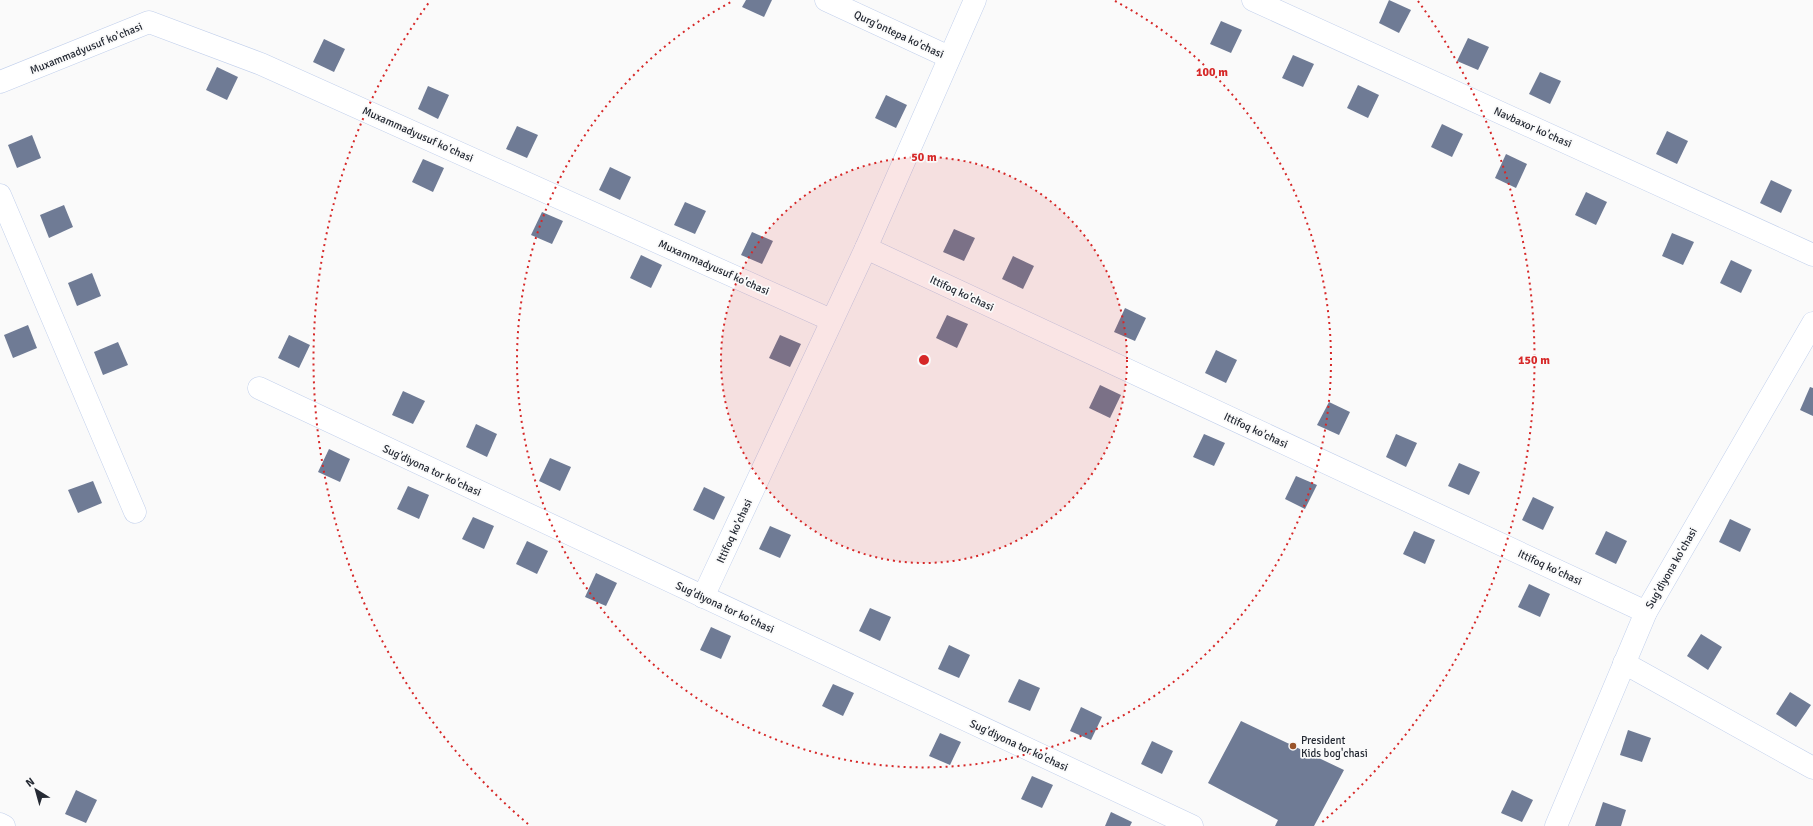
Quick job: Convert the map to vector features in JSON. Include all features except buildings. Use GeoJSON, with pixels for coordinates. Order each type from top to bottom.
{"type":"FeatureCollection","features":[{"type":"Feature","properties":{"kind":"street","name":"Qurg'ontepa ko'chasi"},"geometry":{"type":"LineString","coordinates":[[826,0],[949,57]]}},
{"type":"Feature","properties":{"kind":"street","name":"Ittifoq ko'chasi"},"geometry":{"type":"LineString","coordinates":[[703,597],[866,248],[975,0]]}},
{"type":"Feature","properties":{"kind":"street","name":"Navbaxor ko'chasi"},"geometry":{"type":"LineString","coordinates":[[1253,0],[1813,254]]}},
{"type":"Feature","properties":{"kind":"street","name":"Muxammadyusuf ko'chasi"},"geometry":{"type":"LineString","coordinates":[[0,82],[149,22],[261,64],[832,320]]}},
{"type":"Feature","properties":{"kind":"street"},"geometry":{"type":"LineString","coordinates":[[0,195],[135,512]]}},
{"type":"Feature","properties":{"kind":"street","name":"Ittifoq ko'chasi"},"geometry":{"type":"LineString","coordinates":[[866,248],[1646,612]]}},
{"type":"Feature","properties":{"kind":"street","name":"Sug'diyona ko'chasi"},"geometry":{"type":"LineString","coordinates":[[1556,826],[1646,612],[1813,323]]}},
{"type":"Feature","properties":{"kind":"street","name":"Sug'diyona tor ko'chasi"},"geometry":{"type":"LineString","coordinates":[[259,388],[1192,826]]}},
{"type":"Feature","properties":{"kind":"street"},"geometry":{"type":"LineString","coordinates":[[1624,663],[1813,768]]}},
{"type":"Feature","properties":{"kind":"street"},"geometry":{"type":"LineString","coordinates":[[0,824],[4,826]]}},
{"type":"Feature","properties":{"kind":"place","name":"President Kids bog'chasi"},"geometry":{"type":"Point","coordinates":[1293,746]}}]}
